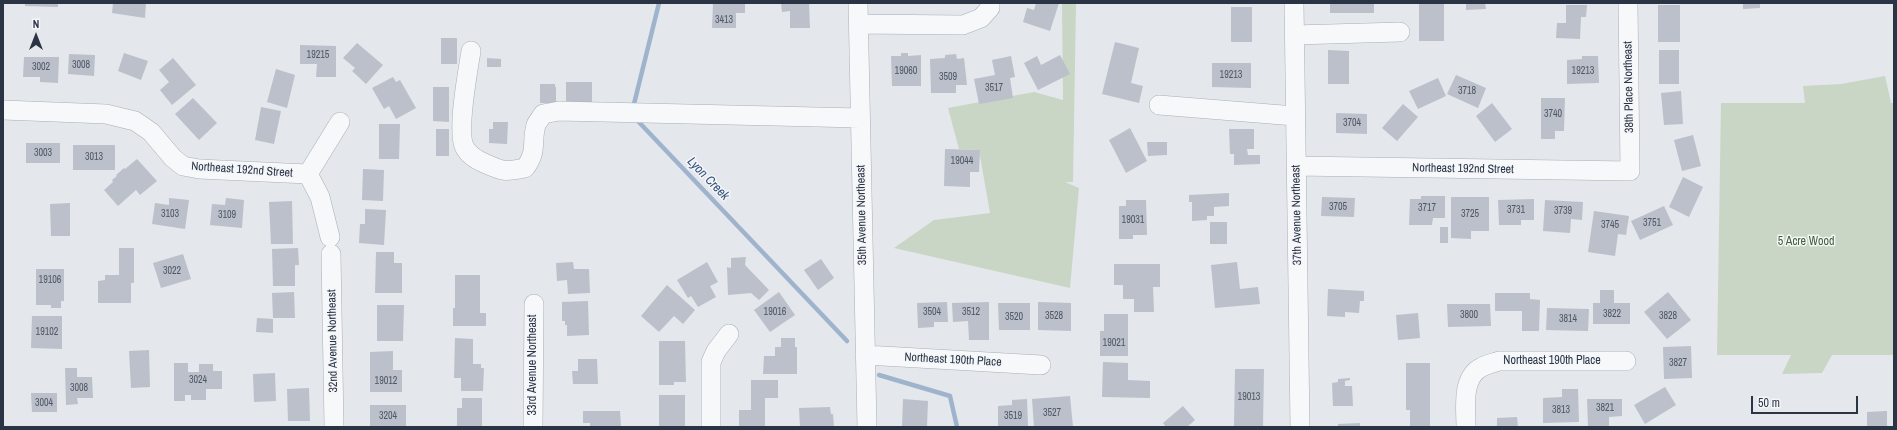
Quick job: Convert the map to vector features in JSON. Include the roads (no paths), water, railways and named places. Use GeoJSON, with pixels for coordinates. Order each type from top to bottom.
{"type":"FeatureCollection","features":[{"type":"Feature","properties":{"kind":"street","name":"35th Avenue Northeast"},"geometry":{"type":"LineString","coordinates":[[858,3],[867,427]]}},
{"type":"Feature","properties":{"kind":"street","name":"37th Avenue Northeast"},"geometry":{"type":"LineString","coordinates":[[1294,3],[1300,427]]}},
{"type":"Feature","properties":{"kind":"street","name":"38th Place Northeast"},"geometry":{"type":"LineString","coordinates":[[1628,3],[1630,171]]}},
{"type":"Feature","properties":{"kind":"street"},"geometry":{"type":"LineString","coordinates":[[858,24],[963,25],[986,10]]}},
{"type":"Feature","properties":{"kind":"street"},"geometry":{"type":"LineString","coordinates":[[1294,35],[1400,32]]}},
{"type":"Feature","properties":{"kind":"street"},"geometry":{"type":"LineString","coordinates":[[470,51],[462,120],[463,141],[465,148],[476,160],[503,172],[525,168],[531,160],[534,148],[536,125],[543,114],[559,111],[860,118]]}},
{"type":"Feature","properties":{"kind":"street"},"geometry":{"type":"LineString","coordinates":[[1159,105],[1295,116]]}},
{"type":"Feature","properties":{"kind":"street","name":"Northeast 192nd Street"},"geometry":{"type":"LineString","coordinates":[[3,110],[106,114],[135,121],[151,132],[173,158],[183,166],[199,170],[308,174]]}},
{"type":"Feature","properties":{"kind":"street"},"geometry":{"type":"LineString","coordinates":[[308,174],[340,122]]}},
{"type":"Feature","properties":{"kind":"street","name":"Northeast 192nd Street"},"geometry":{"type":"LineString","coordinates":[[1296,166],[1630,171]]}},
{"type":"Feature","properties":{"kind":"street","name":"32nd Avenue Northeast"},"geometry":{"type":"LineString","coordinates":[[308,174],[320,197],[330,246],[334,427]]}},
{"type":"Feature","properties":{"kind":"street","name":"33rd Avenue Northeast"},"geometry":{"type":"LineString","coordinates":[[533,427],[534,304]]}},
{"type":"Feature","properties":{"kind":"street"},"geometry":{"type":"LineString","coordinates":[[711,427],[711,362],[716,350],[729,334]]}},
{"type":"Feature","properties":{"kind":"street","name":"Northeast 190th Place"},"geometry":{"type":"LineString","coordinates":[[865,355],[1041,365]]}},
{"type":"Feature","properties":{"kind":"street","name":"Northeast 190th Place"},"geometry":{"type":"LineString","coordinates":[[1466,427],[1466,397],[1469,379],[1480,367],[1499,361],[1626,362]]}},
{"type":"Feature","properties":{"kind":"waterway","name":"Lyon Creek"},"geometry":{"type":"LineString","coordinates":[[633,108],[659,3]]}},
{"type":"Feature","properties":{"kind":"waterway","name":"Lyon Creek"},"geometry":{"type":"LineString","coordinates":[[635,118],[847,341]]}},
{"type":"Feature","properties":{"kind":"waterway","name":"Lyon Creek"},"geometry":{"type":"LineString","coordinates":[[879,375],[950,396],[957,427]]}},
{"type":"Feature","properties":{"kind":"park label","name":"5 Acre Wood"},"geometry":{"type":"Point","coordinates":[1806,242]}}]}
